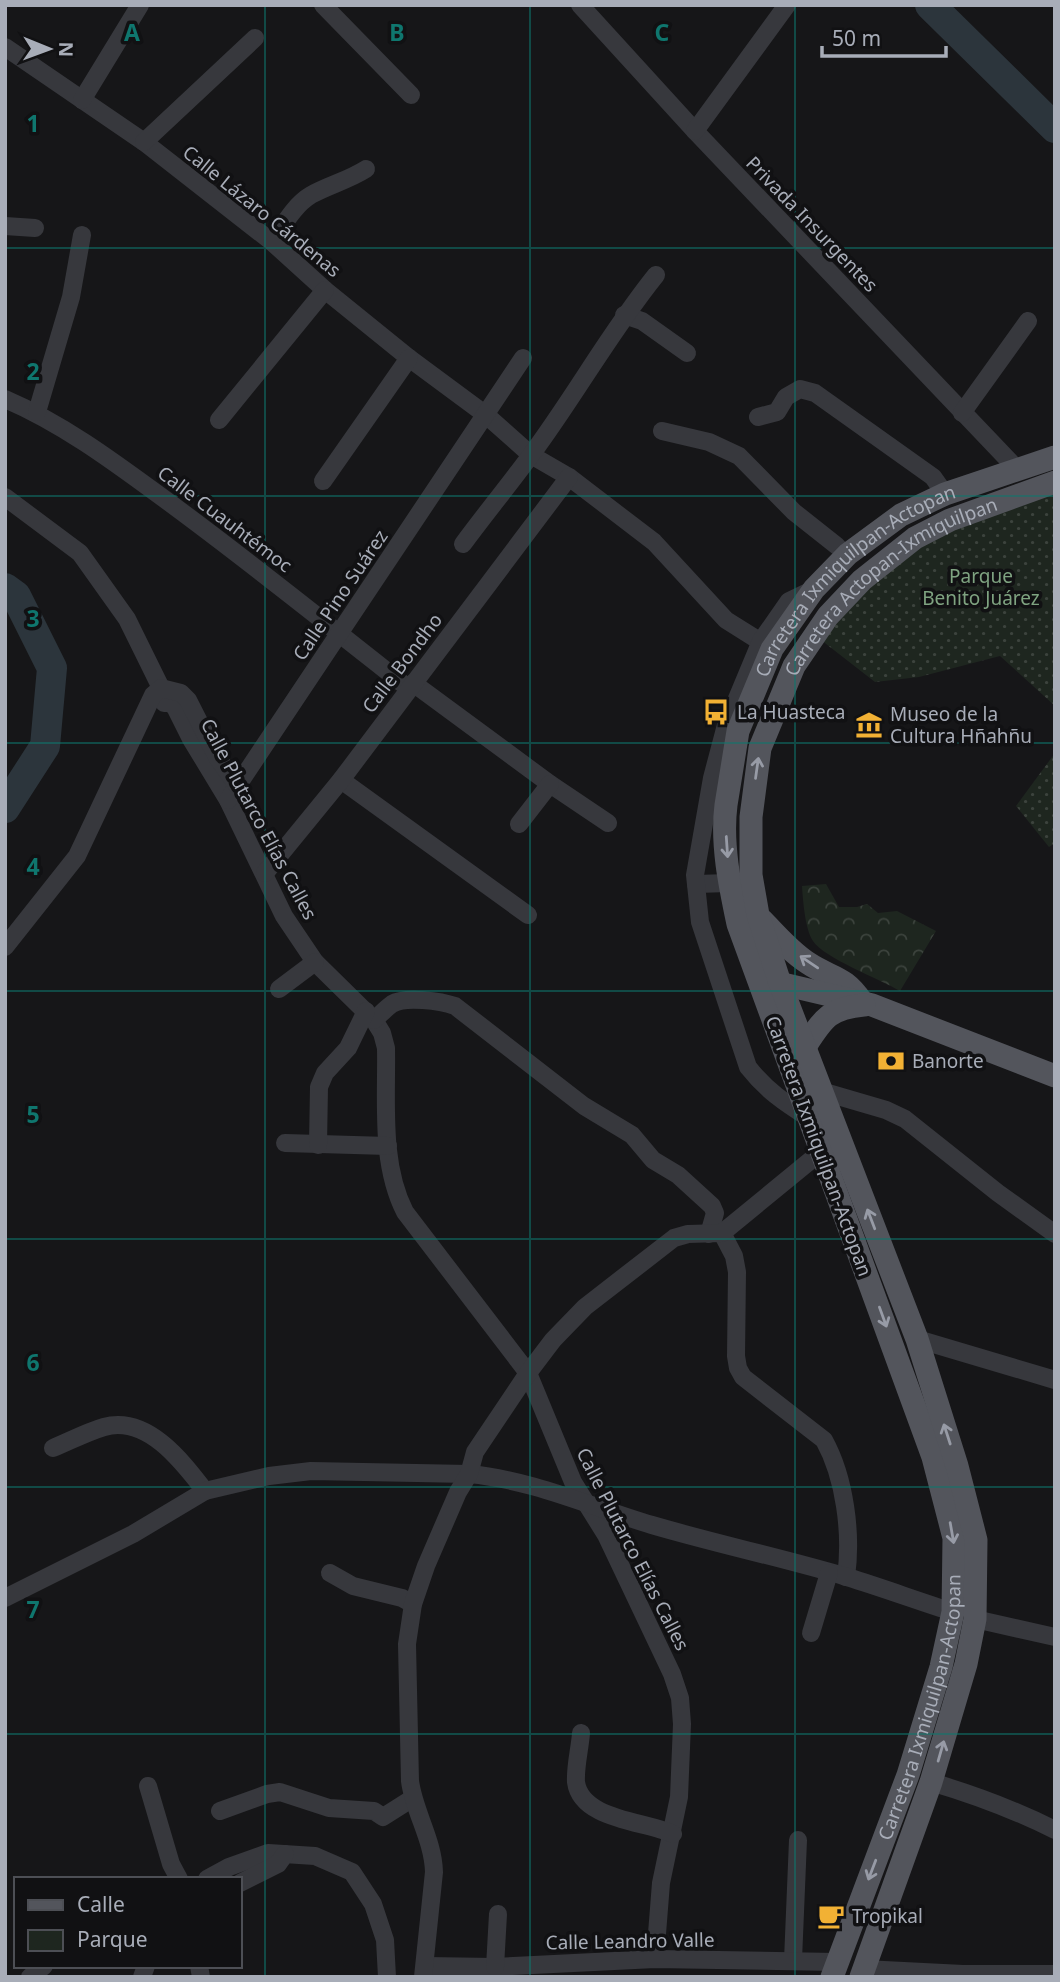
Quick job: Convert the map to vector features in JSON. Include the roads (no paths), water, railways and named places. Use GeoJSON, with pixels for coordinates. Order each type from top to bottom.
{"type":"FeatureCollection","features":[{"type":"Feature","properties":{"kind":"main road","name":"Carretera Ixmiquilpan-Actopan"},"geometry":{"type":"LineString","coordinates":[[834,1969],[908,1775],[941,1667],[964,1616],[954,1538],[933,1457],[809,1118],[768,981],[738,924],[729,883],[724,816],[717,804],[767,645],[848,554],[901,514],[941,490],[974,484],[1055,457]]}},
{"type":"Feature","properties":{"kind":"main road","name":"Carretera Actopan-Ixmiquilpan"},"geometry":{"type":"LineString","coordinates":[[863,1973],[931,1782],[966,1664],[964,1616],[976,1540],[957,1466],[917,1339],[805,1047],[768,981],[751,875],[751,817],[760,748],[794,666],[828,615],[862,580],[915,538],[950,520],[1055,482]]}},
{"type":"Feature","properties":{"kind":"main road"},"geometry":{"type":"LineString","coordinates":[[758,915],[809,964],[851,986],[867,1003]]}},
{"type":"Feature","properties":{"kind":"main road"},"geometry":{"type":"LineString","coordinates":[[768,981],[867,1003],[1055,1076]]}},
{"type":"Feature","properties":{"kind":"main road"},"geometry":{"type":"LineString","coordinates":[[805,1047],[824,1018],[843,1007],[867,1003]]}},
{"type":"Feature","properties":{"kind":"street"},"geometry":{"type":"LineString","coordinates":[[82,100],[140,5]]}},
{"type":"Feature","properties":{"kind":"street"},"geometry":{"type":"LineString","coordinates":[[323,5],[411,96]]}},
{"type":"Feature","properties":{"kind":"street","name":"Privada Insurgentes"},"geometry":{"type":"LineString","coordinates":[[580,5],[695,131],[1017,469]]}},
{"type":"Feature","properties":{"kind":"street"},"geometry":{"type":"LineString","coordinates":[[695,131],[787,5]]}},
{"type":"Feature","properties":{"kind":"street"},"geometry":{"type":"LineString","coordinates":[[145,142],[255,38]]}},
{"type":"Feature","properties":{"kind":"street","name":"Calle Lázaro Cárdenas"},"geometry":{"type":"LineString","coordinates":[[5,47],[145,142],[272,242],[325,290],[409,358],[486,415],[531,455],[569,477],[654,542],[726,620],[767,645]]}},
{"type":"Feature","properties":{"kind":"street"},"geometry":{"type":"LineString","coordinates":[[272,242],[297,207],[310,196],[366,169]]}},
{"type":"Feature","properties":{"kind":"street"},"geometry":{"type":"LineString","coordinates":[[5,226],[35,228]]}},
{"type":"Feature","properties":{"kind":"street"},"geometry":{"type":"LineString","coordinates":[[37,412],[71,298],[82,235]]}},
{"type":"Feature","properties":{"kind":"street"},"geometry":{"type":"LineString","coordinates":[[463,544],[531,455],[624,316],[656,275]]}},
{"type":"Feature","properties":{"kind":"street"},"geometry":{"type":"LineString","coordinates":[[219,420],[325,290]]}},
{"type":"Feature","properties":{"kind":"street"},"geometry":{"type":"LineString","coordinates":[[624,316],[642,321],[687,353]]}},
{"type":"Feature","properties":{"kind":"street"},"geometry":{"type":"LineString","coordinates":[[962,412],[1028,321]]}},
{"type":"Feature","properties":{"kind":"street"},"geometry":{"type":"LineString","coordinates":[[323,481],[409,358]]}},
{"type":"Feature","properties":{"kind":"street","name":"Calle Pino Suárez"},"geometry":{"type":"LineString","coordinates":[[233,792],[523,358]]}},
{"type":"Feature","properties":{"kind":"street"},"geometry":{"type":"LineString","coordinates":[[758,417],[776,412],[786,397],[800,389],[815,393],[933,477],[941,490],[837,546],[824,566],[818,585]]}},
{"type":"Feature","properties":{"kind":"street","name":"Calle Cuauhtémoc"},"geometry":{"type":"LineString","coordinates":[[5,399],[37,412],[97,450],[212,533],[339,634],[608,823]]}},
{"type":"Feature","properties":{"kind":"street"},"geometry":{"type":"LineString","coordinates":[[662,431],[709,442],[739,456],[794,512],[837,546]]}},
{"type":"Feature","properties":{"kind":"street","name":"Calle Bondho"},"geometry":{"type":"LineString","coordinates":[[265,873],[341,780],[569,477]]}},
{"type":"Feature","properties":{"kind":"street","name":"Calle Plutarco Elías Calles"},"geometry":{"type":"LineString","coordinates":[[5,497],[80,553],[127,619],[162,696],[175,707],[191,739],[233,792],[284,916],[315,961],[370,1016],[382,1032],[386,1048],[388,1146],[396,1194],[405,1212],[528,1373],[573,1482],[607,1535],[672,1674],[680,1698],[682,1724],[678,1797],[673,1834],[661,1883],[655,1959]]}},
{"type":"Feature","properties":{"kind":"street"},"geometry":{"type":"LineString","coordinates":[[5,947],[78,856],[153,695],[162,696]]}},
{"type":"Feature","properties":{"kind":"street"},"geometry":{"type":"LineString","coordinates":[[341,780],[528,915]]}},
{"type":"Feature","properties":{"kind":"street"},"geometry":{"type":"LineString","coordinates":[[519,824],[550,784]]}},
{"type":"Feature","properties":{"kind":"street"},"geometry":{"type":"LineString","coordinates":[[717,804],[695,884],[699,922],[748,1068],[763,1087],[809,1118]]}},
{"type":"Feature","properties":{"kind":"street"},"geometry":{"type":"LineString","coordinates":[[695,884],[729,883]]}},
{"type":"Feature","properties":{"kind":"street"},"geometry":{"type":"LineString","coordinates":[[279,989],[315,961]]}},
{"type":"Feature","properties":{"kind":"street"},"geometry":{"type":"LineString","coordinates":[[318,1145],[319,1087],[325,1073],[348,1048],[370,1016],[401,1000],[444,1002],[455,1006],[584,1106],[632,1135],[653,1160],[687,1182],[712,1206],[715,1213],[715,1233],[734,1256],[737,1272],[738,1368],[743,1377],[824,1440],[838,1473],[848,1534],[837,1575],[811,1633]]}},
{"type":"Feature","properties":{"kind":"street"},"geometry":{"type":"LineString","coordinates":[[821,1091],[886,1110],[905,1119],[998,1193],[1055,1234]]}},
{"type":"Feature","properties":{"kind":"street"},"geometry":{"type":"LineString","coordinates":[[285,1143],[388,1146]]}},
{"type":"Feature","properties":{"kind":"street"},"geometry":{"type":"LineString","coordinates":[[424,1972],[433,1857],[410,1781],[407,1644],[413,1604],[426,1566],[458,1492],[469,1474],[475,1452],[553,1340],[585,1307],[674,1238],[688,1234],[715,1233],[822,1151]]}},
{"type":"Feature","properties":{"kind":"street"},"geometry":{"type":"LineString","coordinates":[[917,1339],[1055,1380]]}},
{"type":"Feature","properties":{"kind":"street"},"geometry":{"type":"LineString","coordinates":[[53,1448],[106,1426],[135,1427],[155,1438],[181,1460],[205,1490]]}},
{"type":"Feature","properties":{"kind":"street"},"geometry":{"type":"LineString","coordinates":[[5,1598],[133,1534],[205,1490],[269,1476],[311,1471],[469,1474],[522,1483],[586,1505],[837,1575],[964,1616],[1055,1637]]}},
{"type":"Feature","properties":{"kind":"street"},"geometry":{"type":"LineString","coordinates":[[330,1573],[353,1586],[402,1598],[413,1604]]}},
{"type":"Feature","properties":{"kind":"street"},"geometry":{"type":"LineString","coordinates":[[581,1733],[576,1782],[580,1794],[596,1810],[673,1834]]}},
{"type":"Feature","properties":{"kind":"street"},"geometry":{"type":"LineString","coordinates":[[931,1782],[1032,1818],[1055,1830]]}},
{"type":"Feature","properties":{"kind":"street"},"geometry":{"type":"LineString","coordinates":[[148,1786],[171,1864],[178,1877]]}},
{"type":"Feature","properties":{"kind":"street"},"geometry":{"type":"LineString","coordinates":[[220,1811],[267,1794],[281,1792],[329,1808],[373,1811],[383,1817],[413,1798]]}},
{"type":"Feature","properties":{"kind":"street"},"geometry":{"type":"LineString","coordinates":[[793,1960],[798,1840]]}},
{"type":"Feature","properties":{"kind":"street"},"geometry":{"type":"LineString","coordinates":[[211,1877],[229,1867],[268,1853],[316,1856],[352,1872],[373,1904],[385,1940],[387,1977]]}},
{"type":"Feature","properties":{"kind":"street"},"geometry":{"type":"LineString","coordinates":[[242,1882],[278,1864],[285,1854]]}},
{"type":"Feature","properties":{"kind":"street"},"geometry":{"type":"LineString","coordinates":[[486,1970],[498,1914]]}},
{"type":"Feature","properties":{"kind":"street","name":"Calle Leandro Valle"},"geometry":{"type":"LineString","coordinates":[[424,1972],[621,1969],[655,1959],[793,1960],[834,1969]]}},
{"type":"Feature","properties":{"kind":"street"},"geometry":{"type":"LineString","coordinates":[[863,1973],[1051,1975]]}},
{"type":"Feature","properties":{"kind":"waterway"},"geometry":{"type":"LineString","coordinates":[[930,5],[1055,128]]}},
{"type":"Feature","properties":{"kind":"waterway"},"geometry":{"type":"LineString","coordinates":[[5,588],[16,596],[52,668],[45,746],[5,808]]}},
{"type":"Feature","properties":{"kind":"place","name":"La Huasteca"},"geometry":{"type":"Point","coordinates":[716,712]}},
{"type":"Feature","properties":{"kind":"place","name":"Museo de la Cultura Hñahñu"},"geometry":{"type":"Point","coordinates":[869,725]}},
{"type":"Feature","properties":{"kind":"place","name":"Banorte"},"geometry":{"type":"Point","coordinates":[891,1061]}},
{"type":"Feature","properties":{"kind":"place","name":"Tropikal"},"geometry":{"type":"Point","coordinates":[831,1916]}},
{"type":"Feature","properties":{"kind":"park label","name":"Parque Benito Juárez"},"geometry":{"type":"Point","coordinates":[981,587]}}]}
